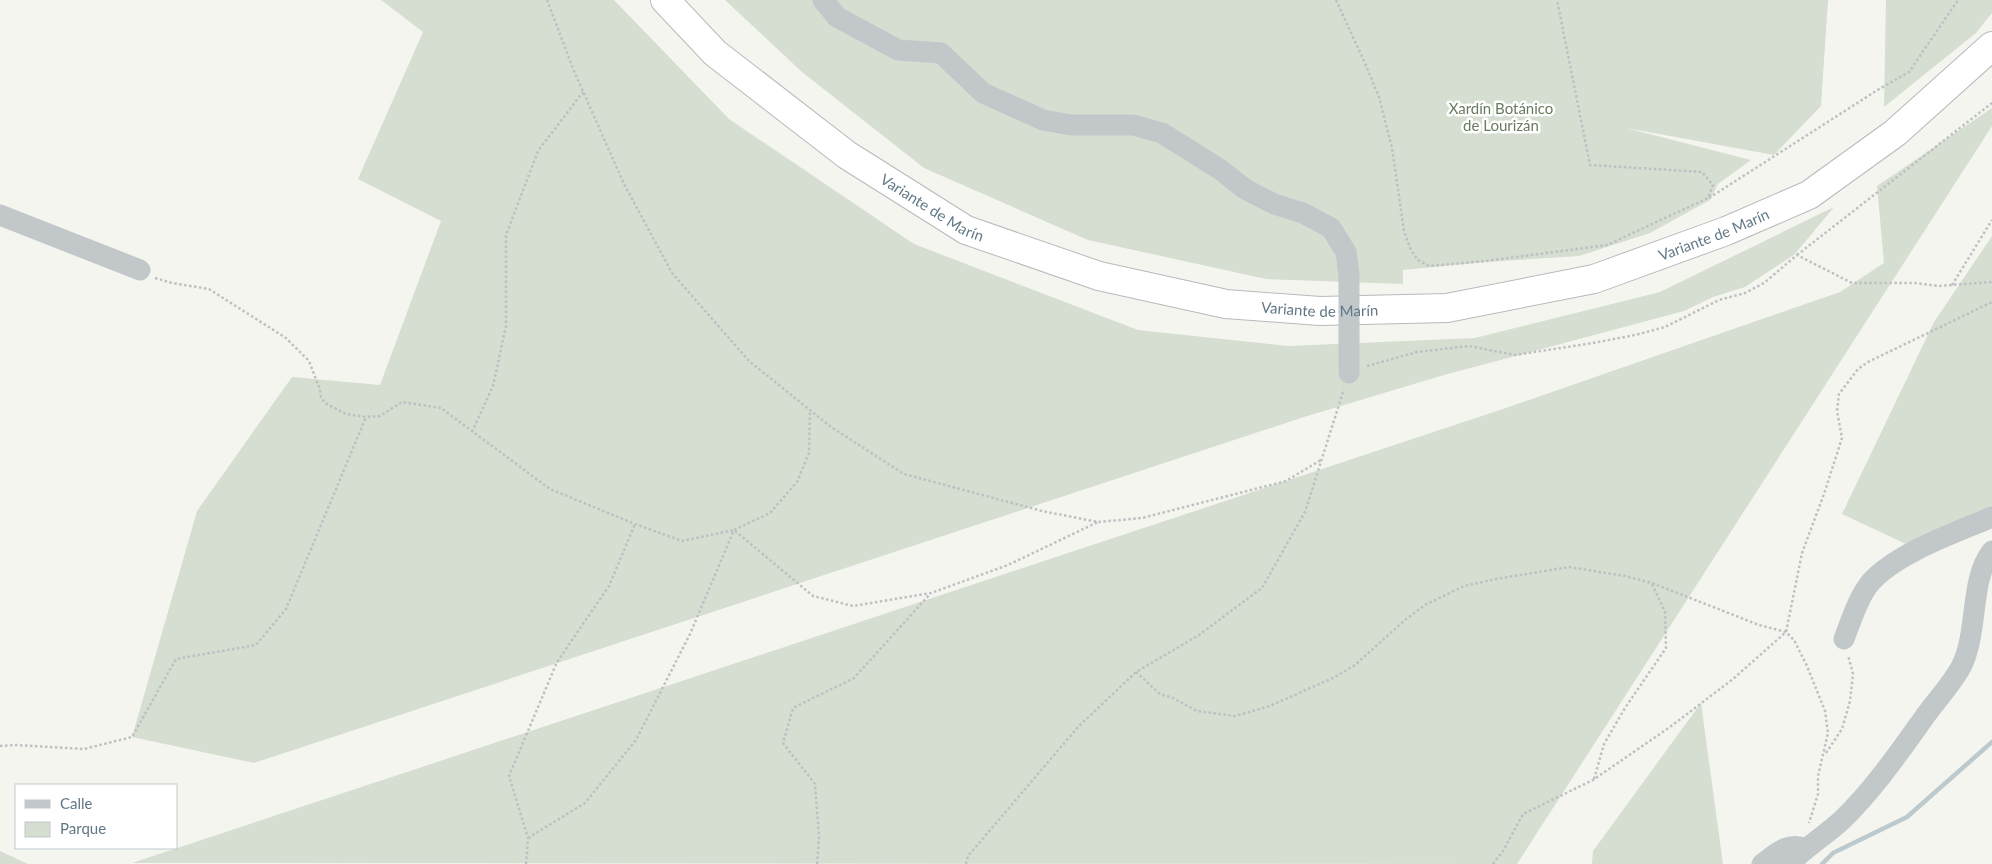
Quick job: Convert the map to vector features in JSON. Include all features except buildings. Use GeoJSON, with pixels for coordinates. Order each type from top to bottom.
{"type":"FeatureCollection","features":[{"type":"Feature","properties":{"kind":"highway","name":"Variante de Marín"},"geometry":{"type":"LineString","coordinates":[[665,0],[715,53],[847,155],[966,230],[1109,278],[1226,304],[1320,311],[1447,308],[1594,279],[1726,231],[1809,195],[1895,133],[1992,46]]}},
{"type":"Feature","properties":{"kind":"street"},"geometry":{"type":"LineString","coordinates":[[823,0],[837,17],[898,50],[941,53],[983,93],[1043,120],[1071,125],[1133,125],[1162,133],[1220,170],[1245,189],[1274,204],[1303,213],[1331,228],[1346,252],[1349,276],[1349,373]]}},
{"type":"Feature","properties":{"kind":"street"},"geometry":{"type":"LineString","coordinates":[[0,216],[140,270]]}},
{"type":"Feature","properties":{"kind":"street"},"geometry":{"type":"LineString","coordinates":[[1844,639],[1854,612],[1870,583],[1896,560],[1992,517]]}},
{"type":"Feature","properties":{"kind":"street"},"geometry":{"type":"LineString","coordinates":[[1790,864],[1805,849],[1842,820],[1893,763],[1960,668],[1969,648],[1976,591],[1988,556],[1992,551]]}},
{"type":"Feature","properties":{"kind":"street"},"geometry":{"type":"LineString","coordinates":[[1762,864],[1783,848],[1796,845],[1805,849]]}},
{"type":"Feature","properties":{"kind":"path"},"geometry":{"type":"LineString","coordinates":[[547,0],[582,92],[624,184],[672,273],[749,361],[831,427],[904,474],[1042,511],[1098,522],[1142,518],[1286,481],[1322,459]]}},
{"type":"Feature","properties":{"kind":"path"},"geometry":{"type":"LineString","coordinates":[[1336,0],[1379,97],[1392,148],[1404,230],[1410,248],[1418,260],[1429,266],[1486,261],[1607,245],[1708,198],[1876,90],[1909,72],[1958,0]]}},
{"type":"Feature","properties":{"kind":"path"},"geometry":{"type":"LineString","coordinates":[[1557,0],[1590,165],[1702,172],[1713,185],[1708,198]]}},
{"type":"Feature","properties":{"kind":"path"},"geometry":{"type":"LineString","coordinates":[[472,432],[493,386],[506,326],[506,235],[538,151],[582,92]]}},
{"type":"Feature","properties":{"kind":"path"},"geometry":{"type":"LineString","coordinates":[[966,864],[968,856],[1078,726],[1136,672],[1199,635],[1262,588],[1305,512],[1349,373],[1417,352],[1469,346],[1515,355],[1593,344],[1665,327],[1719,300],[1745,293],[1764,282],[1992,103]]}},
{"type":"Feature","properties":{"kind":"path"},"geometry":{"type":"LineString","coordinates":[[1952,285],[1992,220]]}},
{"type":"Feature","properties":{"kind":"path"},"geometry":{"type":"LineString","coordinates":[[1797,255],[1852,283],[1892,282],[1952,285],[1992,282]]}},
{"type":"Feature","properties":{"kind":"path"},"geometry":{"type":"LineString","coordinates":[[140,270],[155,278],[172,283],[209,289],[286,338],[309,361],[319,387],[320,396],[325,403],[346,414],[366,417],[380,416],[402,402],[440,408],[550,489],[682,541],[734,530],[770,513],[797,482],[809,453],[810,410]]}},
{"type":"Feature","properties":{"kind":"path"},"geometry":{"type":"LineString","coordinates":[[1493,864],[1503,851],[1523,814],[1593,780],[1670,727],[1733,679],[1786,632],[1802,553],[1842,438],[1837,411],[1839,394],[1858,368],[1992,302]]}},
{"type":"Feature","properties":{"kind":"path"},"geometry":{"type":"LineString","coordinates":[[0,746],[16,745],[84,749],[132,737],[176,659],[256,645],[286,608],[366,417]]}},
{"type":"Feature","properties":{"kind":"path"},"geometry":{"type":"LineString","coordinates":[[734,530],[813,596],[853,606],[931,592],[1008,565],[1098,522]]}},
{"type":"Feature","properties":{"kind":"path"},"geometry":{"type":"LineString","coordinates":[[526,864],[528,838],[509,776],[557,662],[610,586],[635,524]]}},
{"type":"Feature","properties":{"kind":"path"},"geometry":{"type":"LineString","coordinates":[[528,838],[585,803],[636,740],[690,634],[734,530]]}},
{"type":"Feature","properties":{"kind":"path"},"geometry":{"type":"LineString","coordinates":[[1136,672],[1160,694],[1173,698],[1197,711],[1235,716],[1270,706],[1335,677],[1355,665],[1405,620],[1419,610],[1464,586],[1569,567],[1600,571],[1652,583],[1759,625],[1786,632],[1794,640],[1825,711],[1828,733],[1818,776],[1818,794],[1804,840],[1805,849]]}},
{"type":"Feature","properties":{"kind":"path"},"geometry":{"type":"LineString","coordinates":[[1593,780],[1604,744],[1625,708],[1666,648],[1665,612],[1652,583]]}},
{"type":"Feature","properties":{"kind":"path"},"geometry":{"type":"LineString","coordinates":[[817,864],[819,837],[815,784],[783,743],[793,708],[854,678],[931,592]]}},
{"type":"Feature","properties":{"kind":"path"},"geometry":{"type":"LineString","coordinates":[[1824,754],[1842,729],[1850,701],[1853,674],[1844,639]]}},
{"type":"Feature","properties":{"kind":"green space"},"geometry":{"type":"Polygon","coordinates":[[[381,0],[614,0],[729,119],[914,244],[1138,330],[1288,346],[1475,338],[1660,292],[1834,207],[1795,254],[1745,287],[1713,297],[1684,311],[1444,375],[1304,417],[254,763],[132,737],[197,511],[292,377],[380,385],[441,221],[358,179],[423,32],[381,0]]]}},
{"type":"Feature","properties":{"kind":"green space","name":"Xardín Botánico de Lourizán"},"geometry":{"type":"Polygon","coordinates":[[[725,0],[1828,0],[1821,106],[1774,155],[1626,128],[1751,160],[1718,184],[1710,200],[1650,233],[1579,256],[1403,270],[1403,284],[1266,279],[1088,240],[924,168],[802,72],[725,0]]]}},
{"type":"Feature","properties":{"kind":"green space"},"geometry":{"type":"Polygon","coordinates":[[[1886,0],[1992,0],[1992,13],[1976,33],[1884,107],[1886,0]]]}},
{"type":"Feature","properties":{"kind":"green space"},"geometry":{"type":"Polygon","coordinates":[[[1992,108],[1992,126],[1517,864],[132,863],[1503,409],[1840,292],[1884,263],[1877,186],[1992,108]]]}},
{"type":"Feature","properties":{"kind":"green space"},"geometry":{"type":"Polygon","coordinates":[[[1992,236],[1992,511],[1908,545],[1842,514],[1934,322],[1992,236]]]}},
{"type":"Feature","properties":{"kind":"green space"},"geometry":{"type":"Polygon","coordinates":[[[1701,703],[1723,864],[1592,864],[1593,851],[1701,703]]]}},
{"type":"Feature","properties":{"kind":"green space"},"geometry":{"type":"Polygon","coordinates":[[[0,851],[28,864],[0,864],[0,851]]]}},
{"type":"Feature","properties":{"kind":"waterway"},"geometry":{"type":"LineString","coordinates":[[1822,864],[1833,853],[1907,817],[1992,742]]}}]}
